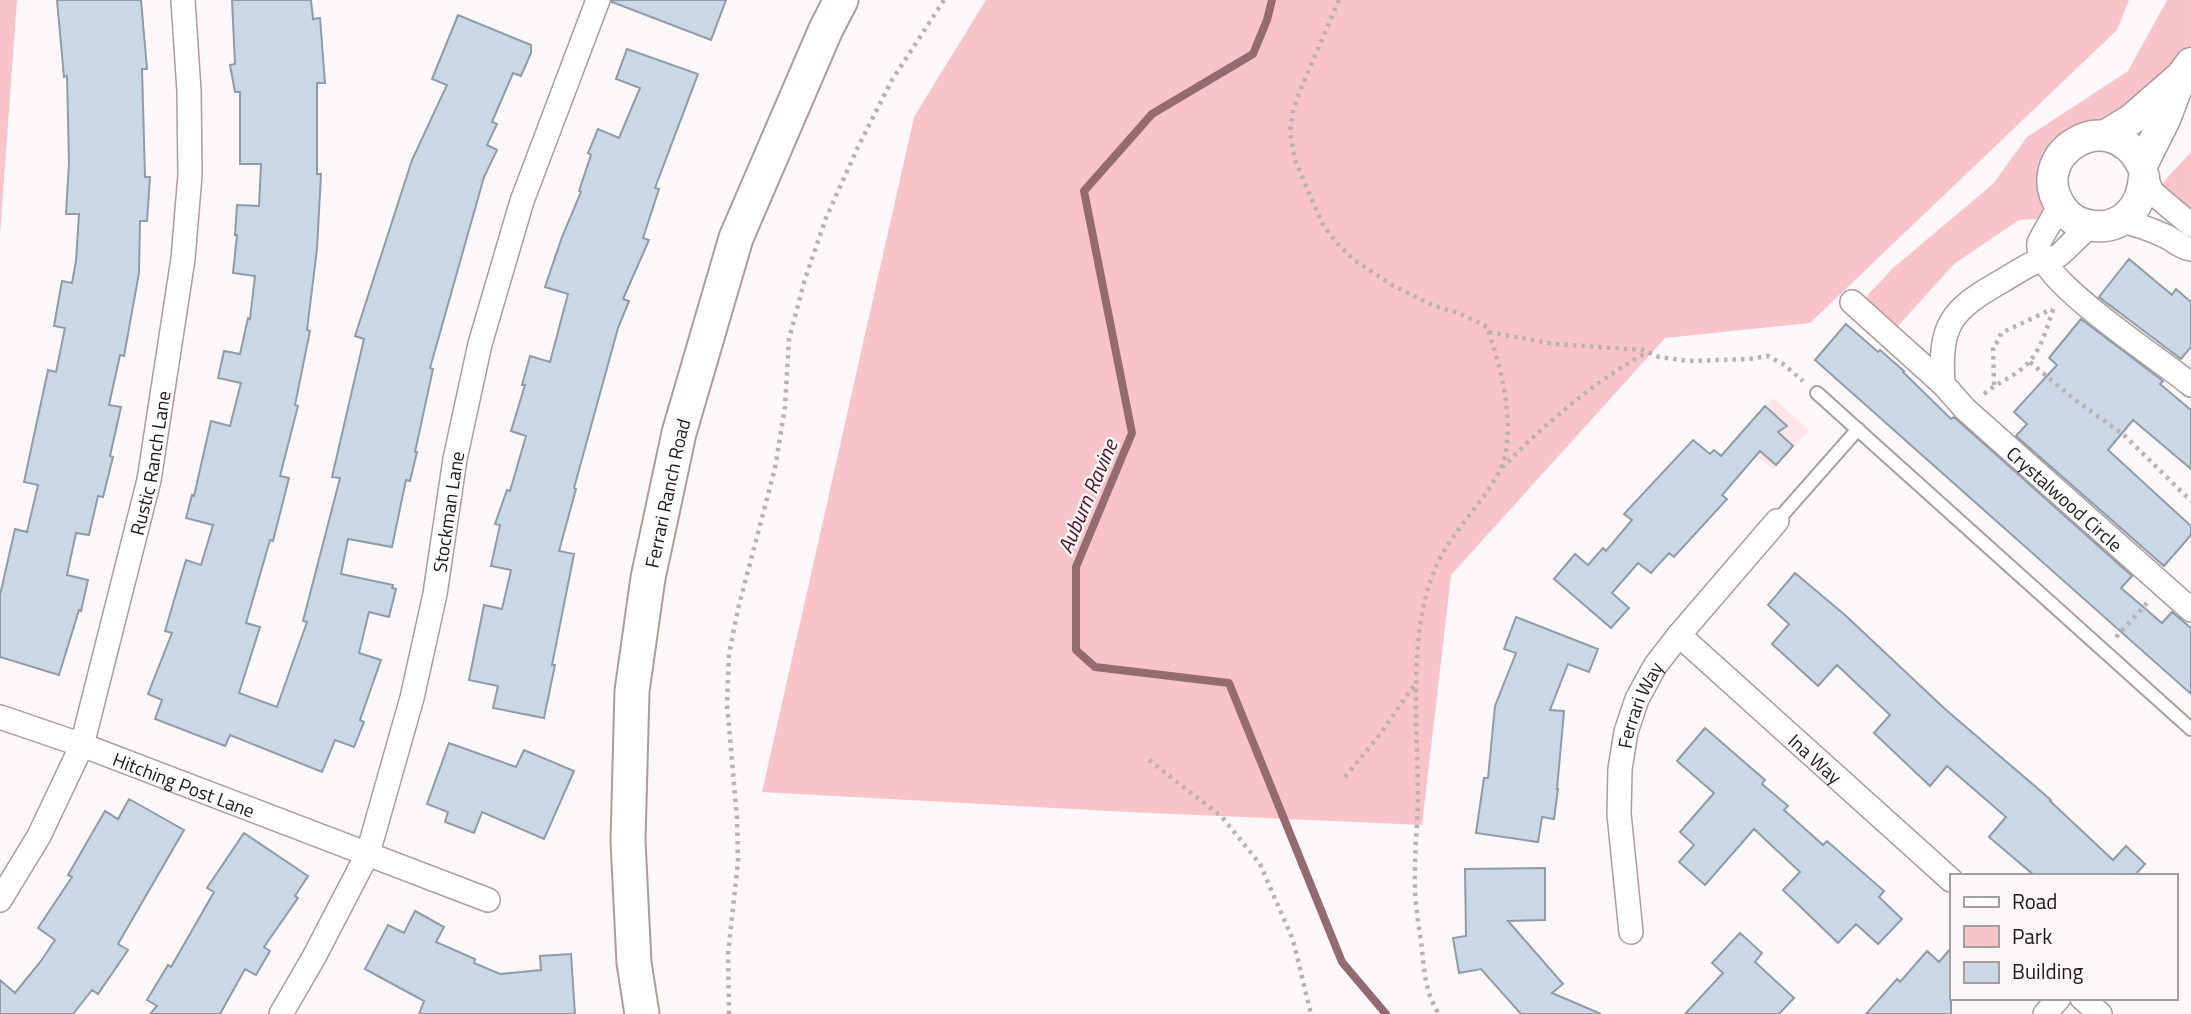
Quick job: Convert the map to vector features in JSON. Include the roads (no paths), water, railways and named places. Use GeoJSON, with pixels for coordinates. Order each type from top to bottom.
{"type":"FeatureCollection","features":[{"type":"Feature","properties":{"kind":"main road","name":"Ferrari Ranch Road"},"geometry":{"type":"LineString","coordinates":[[642,1014],[634,962],[628,841],[632,691],[648,579],[679,433],[736,238],[841,0]]}},
{"type":"Feature","properties":{"kind":"street","name":"Rustic Ranch Lane"},"geometry":{"type":"LineString","coordinates":[[0,901],[39,836],[82,745],[149,480],[183,259],[190,161],[183,0]]}},
{"type":"Feature","properties":{"kind":"street","name":"Stockman Lane"},"geometry":{"type":"LineString","coordinates":[[281,1014],[368,853],[412,698],[435,594],[455,459],[480,344],[522,201],[598,0]]}},
{"type":"Feature","properties":{"kind":"street"},"geometry":{"type":"LineString","coordinates":[[2188,74],[2132,119],[2106,135],[2083,138],[2064,151],[2057,161],[2053,183],[2059,205],[2073,219],[2139,225],[2191,250]]}},
{"type":"Feature","properties":{"kind":"street"},"geometry":{"type":"LineString","coordinates":[[1943,384],[1942,351],[1945,334],[1956,314],[1969,300],[2041,259],[2058,257],[2075,239],[2128,216],[2140,201],[2143,171],[2188,74]]}},
{"type":"Feature","properties":{"kind":"street"},"geometry":{"type":"LineString","coordinates":[[2106,135],[2128,145],[2136,154],[2152,192],[2191,225]]}},
{"type":"Feature","properties":{"kind":"street"},"geometry":{"type":"LineString","coordinates":[[2059,205],[2054,219],[2039,242],[2041,259],[2102,319],[2159,358],[2191,385]]}},
{"type":"Feature","properties":{"kind":"street","name":"Crystalwood Circle"},"geometry":{"type":"LineString","coordinates":[[1852,302],[1943,384],[1965,408],[2191,610]]}},
{"type":"Feature","properties":{"kind":"street","name":"Ferrari Way"},"geometry":{"type":"LineString","coordinates":[[1632,932],[1619,814],[1620,769],[1626,732],[1637,699],[1655,666],[1679,635],[1777,521]]}},
{"type":"Feature","properties":{"kind":"street","name":"Ina Way"},"geometry":{"type":"LineString","coordinates":[[1679,635],[1950,879]]}},
{"type":"Feature","properties":{"kind":"street","name":"Hitching Post Lane"},"geometry":{"type":"LineString","coordinates":[[0,717],[82,745],[488,900]]}},
{"type":"Feature","properties":{"kind":"street"},"geometry":{"type":"LineString","coordinates":[[2045,1014],[2057,1000]]}},
{"type":"Feature","properties":{"kind":"street"},"geometry":{"type":"LineString","coordinates":[[2084,1000],[2100,1014]]}},
{"type":"Feature","properties":{"kind":"lane"},"geometry":{"type":"LineString","coordinates":[[1817,393],[2191,729]]}},
{"type":"Feature","properties":{"kind":"lane"},"geometry":{"type":"LineString","coordinates":[[1777,521],[1858,429]]}},
{"type":"Feature","properties":{"kind":"waterway","name":"Auburn Ravine"},"geometry":{"type":"LineString","coordinates":[[1272,0],[1253,54],[1152,114],[1084,191],[1132,433],[1076,567],[1076,650],[1095,667],[1229,683],[1342,962],[1386,1014]]}}]}
